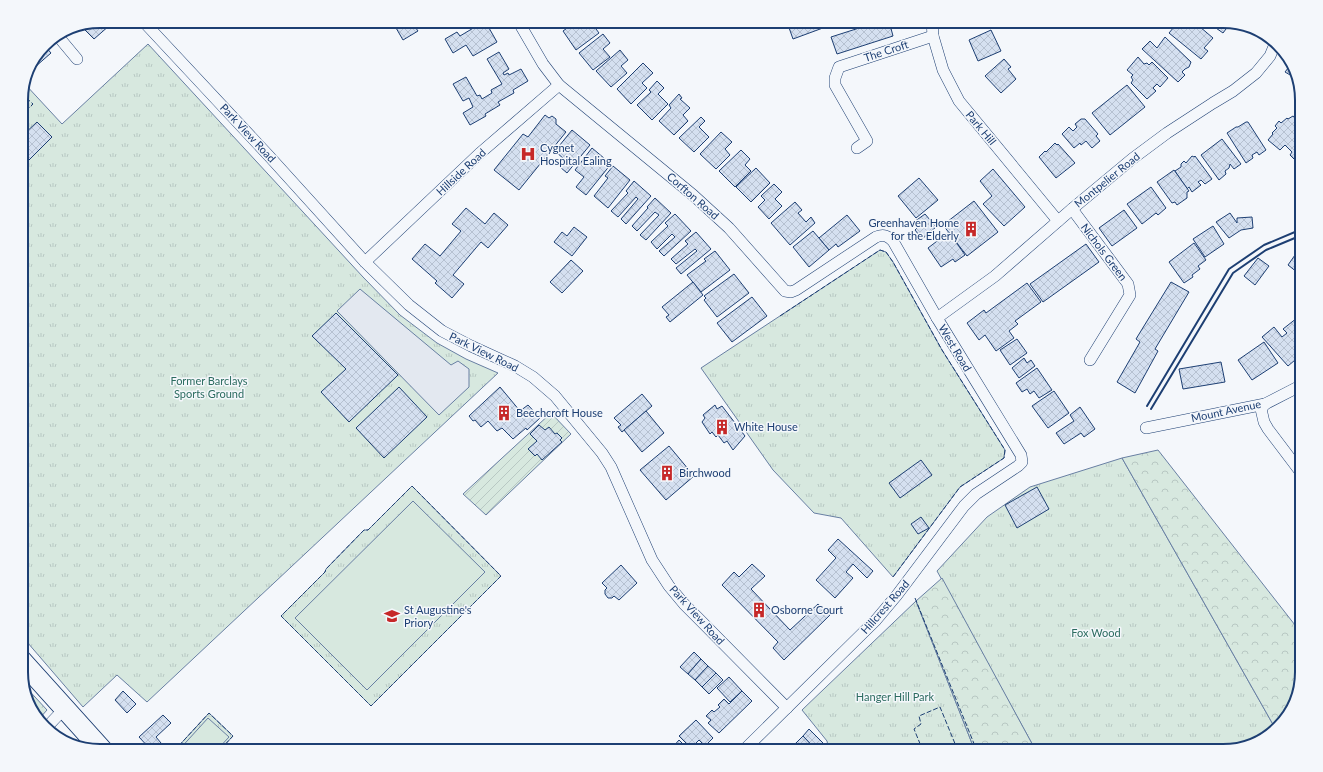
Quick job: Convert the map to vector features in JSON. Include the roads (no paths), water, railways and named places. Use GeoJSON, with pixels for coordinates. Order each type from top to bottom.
{"type":"FeatureCollection","features":[{"type":"Feature","properties":{"kind":"highway"},"geometry":{"type":"LineString","coordinates":[[28,668],[96,744]]}},
{"type":"Feature","properties":{"kind":"street","name":"Park View Road"},"geometry":{"type":"LineString","coordinates":[[150,28],[270,156],[365,262],[409,305],[442,331],[514,366],[533,377],[555,396],[589,436],[611,467],[652,560],[669,586],[684,604],[787,708]]}},
{"type":"Feature","properties":{"kind":"street","name":"Corfton Road"},"geometry":{"type":"LineString","coordinates":[[522,28],[543,64],[559,85],[693,195],[724,223],[785,291],[791,292],[796,290],[876,237],[881,235],[886,236]]}},
{"type":"Feature","properties":{"kind":"street","name":"Park Hill"},"geometry":{"type":"LineString","coordinates":[[932,28],[933,36],[943,70],[959,101],[1058,221]]}},
{"type":"Feature","properties":{"kind":"street","name":"The Croft"},"geometry":{"type":"LineString","coordinates":[[858,148],[867,141],[835,85],[835,78],[839,67],[933,36]]}},
{"type":"Feature","properties":{"kind":"street"},"geometry":{"type":"LineString","coordinates":[[61,40],[77,59]]}},
{"type":"Feature","properties":{"kind":"street","name":"Montpelier Road"},"geometry":{"type":"LineString","coordinates":[[937,318],[995,276],[1132,159],[1213,103],[1233,92],[1256,73],[1270,56],[1273,48]]}},
{"type":"Feature","properties":{"kind":"street","name":"Hillside Road"},"geometry":{"type":"LineString","coordinates":[[365,262],[479,154],[559,85]]}},
{"type":"Feature","properties":{"kind":"street","name":"Nichols Green"},"geometry":{"type":"LineString","coordinates":[[1072,209],[1128,284],[1130,295],[1090,360]]}},
{"type":"Feature","properties":{"kind":"street","name":"West Road"},"geometry":{"type":"LineString","coordinates":[[886,236],[893,241],[937,318],[1020,455],[1022,462]]}},
{"type":"Feature","properties":{"kind":"street","name":"Mount Avenue"},"geometry":{"type":"LineString","coordinates":[[1146,428],[1265,404],[1295,389]]}},
{"type":"Feature","properties":{"kind":"street"},"geometry":{"type":"LineString","coordinates":[[1265,404],[1261,409],[1264,422],[1295,464]]}},
{"type":"Feature","properties":{"kind":"street","name":"Hillcrest Road"},"geometry":{"type":"LineString","coordinates":[[750,744],[876,620],[898,596],[964,506],[976,494],[1022,462]]}},
{"type":"Feature","properties":{"kind":"street"},"geometry":{"type":"LineString","coordinates":[[50,724],[64,709]]}},
{"type":"Feature","properties":{"kind":"place","name":"Cygnet Hospital Ealing"},"geometry":{"type":"Point","coordinates":[528,154]}},
{"type":"Feature","properties":{"kind":"place","name":"Greenhaven Home for the Elderly"},"geometry":{"type":"Point","coordinates":[971,229]}},
{"type":"Feature","properties":{"kind":"place","name":"Beechcroft House"},"geometry":{"type":"Point","coordinates":[504,413]}},
{"type":"Feature","properties":{"kind":"place","name":"White House"},"geometry":{"type":"Point","coordinates":[722,427]}},
{"type":"Feature","properties":{"kind":"place","name":"Birchwood"},"geometry":{"type":"Point","coordinates":[667,473]}},
{"type":"Feature","properties":{"kind":"place","name":"Osborne Court"},"geometry":{"type":"Point","coordinates":[759,610]}},
{"type":"Feature","properties":{"kind":"place","name":"St Augustine's Priory"},"geometry":{"type":"Point","coordinates":[392,616]}},
{"type":"Feature","properties":{"kind":"park label","name":"Former Barclays Sports Ground"},"geometry":{"type":"Point","coordinates":[209,387]}},
{"type":"Feature","properties":{"kind":"park label","name":"Fox Wood"},"geometry":{"type":"Point","coordinates":[1096,633]}},
{"type":"Feature","properties":{"kind":"park label","name":"Hanger Hill Park"},"geometry":{"type":"Point","coordinates":[895,697]}}]}
